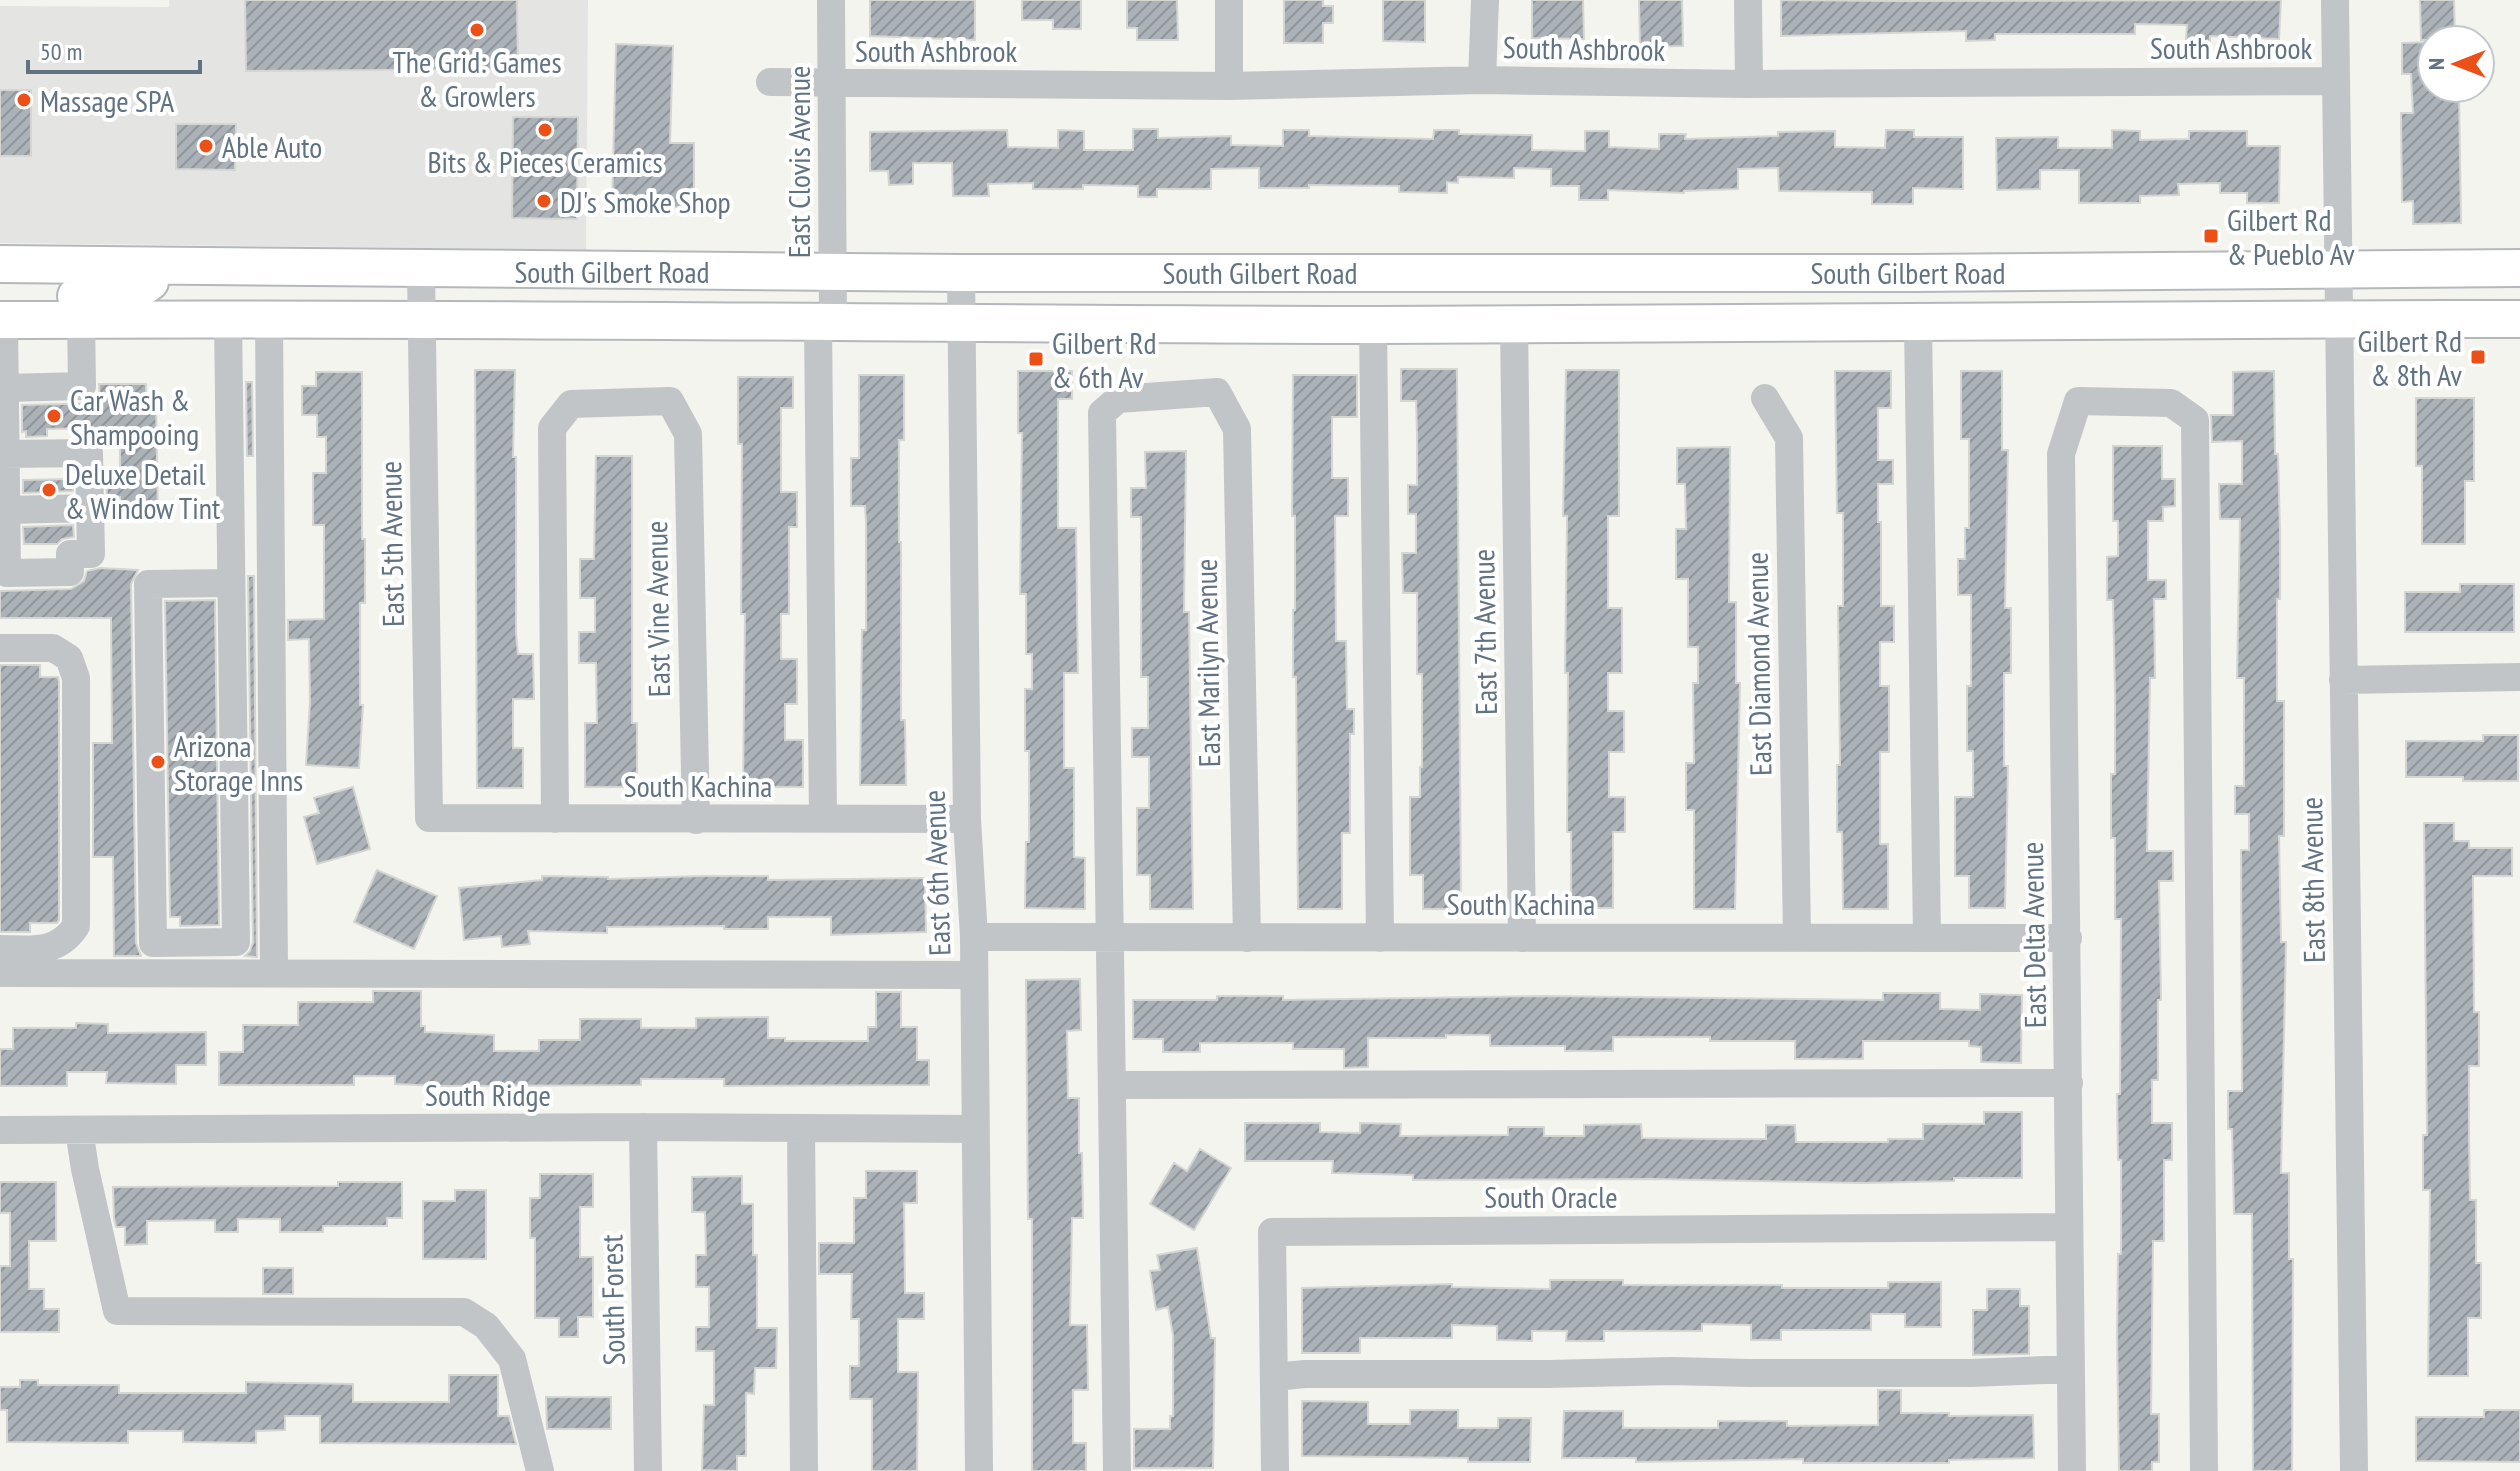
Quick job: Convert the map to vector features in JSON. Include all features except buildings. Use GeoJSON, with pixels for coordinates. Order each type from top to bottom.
{"type":"FeatureCollection","features":[{"type":"Feature","properties":{"kind":"main road","name":"South Gilbert Road"},"geometry":{"type":"LineString","coordinates":[[0,264],[961,273],[1915,273],[2337,292],[2520,319]]}},
{"type":"Feature","properties":{"kind":"main road"},"geometry":{"type":"LineString","coordinates":[[1,315],[10,301],[34,297],[134,293],[150,282],[152,266]]}},
{"type":"Feature","properties":{"kind":"main road"},"geometry":{"type":"LineString","coordinates":[[223,319],[224,302],[233,294],[284,283],[328,268]]}},
{"type":"Feature","properties":{"kind":"main road","name":"South Gilbert Road"},"geometry":{"type":"LineString","coordinates":[[1,315],[81,319],[826,324],[1918,323],[2337,292],[2520,268]]}},
{"type":"Feature","properties":{"kind":"street","name":"East Clovis Avenue"},"geometry":{"type":"LineString","coordinates":[[823,818],[826,324],[832,272],[831,0]]}},
{"type":"Feature","properties":{"kind":"street"},"geometry":{"type":"LineString","coordinates":[[1229,0],[1229,86]]}},
{"type":"Feature","properties":{"kind":"street"},"geometry":{"type":"LineString","coordinates":[[1482,80],[1485,0]]}},
{"type":"Feature","properties":{"kind":"street"},"geometry":{"type":"LineString","coordinates":[[1748,0],[1749,84]]}},
{"type":"Feature","properties":{"kind":"street","name":"East 8th Avenue"},"geometry":{"type":"LineString","coordinates":[[2335,0],[2354,1471]]}},
{"type":"Feature","properties":{"kind":"street","name":"South Ashbrook"},"geometry":{"type":"LineString","coordinates":[[770,82],[1229,86],[1482,80],[1749,84],[2335,81]]}},
{"type":"Feature","properties":{"kind":"street","name":"East 5th Avenue"},"geometry":{"type":"LineString","coordinates":[[421,270],[429,818]]}},
{"type":"Feature","properties":{"kind":"street","name":"East 6th Avenue"},"geometry":{"type":"LineString","coordinates":[[961,273],[967,819],[974,937],[979,1471]]}},
{"type":"Feature","properties":{"kind":"street"},"geometry":{"type":"LineString","coordinates":[[1,315],[7,573],[70,572],[70,554],[91,554],[89,453],[5,454]]}},
{"type":"Feature","properties":{"kind":"street"},"geometry":{"type":"LineString","coordinates":[[5,388],[82,386],[81,319]]}},
{"type":"Feature","properties":{"kind":"street"},"geometry":{"type":"LineString","coordinates":[[223,319],[231,583],[236,942],[153,943],[148,584],[231,583]]}},
{"type":"Feature","properties":{"kind":"street"},"geometry":{"type":"LineString","coordinates":[[269,319],[274,973]]}},
{"type":"Feature","properties":{"kind":"street"},"geometry":{"type":"LineString","coordinates":[[1918,323],[1927,937]]}},
{"type":"Feature","properties":{"kind":"street"},"geometry":{"type":"LineString","coordinates":[[1373,325],[1380,938]]}},
{"type":"Feature","properties":{"kind":"street","name":"East 7th Avenue"},"geometry":{"type":"LineString","coordinates":[[1514,325],[1522,938]]}},
{"type":"Feature","properties":{"kind":"street","name":"East Marilyn Avenue"},"geometry":{"type":"LineString","coordinates":[[1109,937],[1102,413],[1118,399],[1217,392],[1237,429],[1247,938]]}},
{"type":"Feature","properties":{"kind":"street","name":"East Diamond Avenue"},"geometry":{"type":"LineString","coordinates":[[1765,398],[1789,438],[1797,936]]}},
{"type":"Feature","properties":{"kind":"street","name":"East Vine Avenue"},"geometry":{"type":"LineString","coordinates":[[555,819],[552,428],[571,404],[670,401],[688,434],[696,820]]}},
{"type":"Feature","properties":{"kind":"street","name":"East Delta Avenue"},"geometry":{"type":"LineString","coordinates":[[2072,1471],[2061,454],[2078,401],[2171,403],[2195,420],[2204,1471]]}},
{"type":"Feature","properties":{"kind":"street"},"geometry":{"type":"LineString","coordinates":[[6,510],[90,508]]}},
{"type":"Feature","properties":{"kind":"street"},"geometry":{"type":"LineString","coordinates":[[0,648],[53,648],[69,658],[76,678],[76,926],[67,940],[44,950],[0,949]]}},
{"type":"Feature","properties":{"kind":"street"},"geometry":{"type":"LineString","coordinates":[[2343,680],[2520,677]]}},
{"type":"Feature","properties":{"kind":"street","name":"South Kachina"},"geometry":{"type":"LineString","coordinates":[[429,818],[967,819]]}},
{"type":"Feature","properties":{"kind":"street","name":"South Kachina"},"geometry":{"type":"LineString","coordinates":[[974,937],[2068,938]]}},
{"type":"Feature","properties":{"kind":"street"},"geometry":{"type":"LineString","coordinates":[[1109,937],[1114,1085],[1117,1471]]}},
{"type":"Feature","properties":{"kind":"street"},"geometry":{"type":"LineString","coordinates":[[0,973],[974,975]]}},
{"type":"Feature","properties":{"kind":"street"},"geometry":{"type":"LineString","coordinates":[[1114,1085],[2069,1083]]}},
{"type":"Feature","properties":{"kind":"street","name":"South Forest"},"geometry":{"type":"LineString","coordinates":[[643,1127],[648,1471]]}},
{"type":"Feature","properties":{"kind":"street"},"geometry":{"type":"LineString","coordinates":[[801,1128],[804,1471]]}},
{"type":"Feature","properties":{"kind":"street","name":"South Ridge"},"geometry":{"type":"LineString","coordinates":[[0,1130],[976,1129]]}},
{"type":"Feature","properties":{"kind":"street"},"geometry":{"type":"LineString","coordinates":[[79,1130],[117,1311],[464,1312],[486,1326],[512,1359],[540,1471]]}},
{"type":"Feature","properties":{"kind":"street","name":"South Oracle"},"geometry":{"type":"LineString","coordinates":[[1275,1471],[1272,1232],[2069,1227]]}},
{"type":"Feature","properties":{"kind":"street"},"geometry":{"type":"LineString","coordinates":[[1274,1377],[1672,1371],[1970,1373],[2071,1369]]}},
{"type":"Feature","properties":{"kind":"shaded area"},"geometry":{"type":"Polygon","coordinates":[[[169,0],[588,0],[586,250],[0,243],[0,6],[169,7],[169,0]]]}},
{"type":"Feature","properties":{"kind":"place","name":"The Grid: Games & Growlers"},"geometry":{"type":"Point","coordinates":[477,30]}},
{"type":"Feature","properties":{"kind":"place","name":"Massage SPA"},"geometry":{"type":"Point","coordinates":[24,100]}},
{"type":"Feature","properties":{"kind":"place","name":"Bits & Pieces Ceramics"},"geometry":{"type":"Point","coordinates":[545,130]}},
{"type":"Feature","properties":{"kind":"place","name":"Able Auto"},"geometry":{"type":"Point","coordinates":[206,146]}},
{"type":"Feature","properties":{"kind":"place","name":"DJ's Smoke Shop"},"geometry":{"type":"Point","coordinates":[544,201]}},
{"type":"Feature","properties":{"kind":"place","name":"Gilbert Rd & Pueblo Av"},"geometry":{"type":"Point","coordinates":[2211,236]}},
{"type":"Feature","properties":{"kind":"place","name":"Gilbert Rd & 8th Av"},"geometry":{"type":"Point","coordinates":[2478,357]}},
{"type":"Feature","properties":{"kind":"place","name":"Gilbert Rd & 6th Av"},"geometry":{"type":"Point","coordinates":[1036,359]}},
{"type":"Feature","properties":{"kind":"place","name":"Car Wash & Shampooing"},"geometry":{"type":"Point","coordinates":[54,416]}},
{"type":"Feature","properties":{"kind":"place","name":"Deluxe Detail & Window Tint"},"geometry":{"type":"Point","coordinates":[49,490]}},
{"type":"Feature","properties":{"kind":"place","name":"Arizona Storage Inns"},"geometry":{"type":"Point","coordinates":[158,762]}}]}
